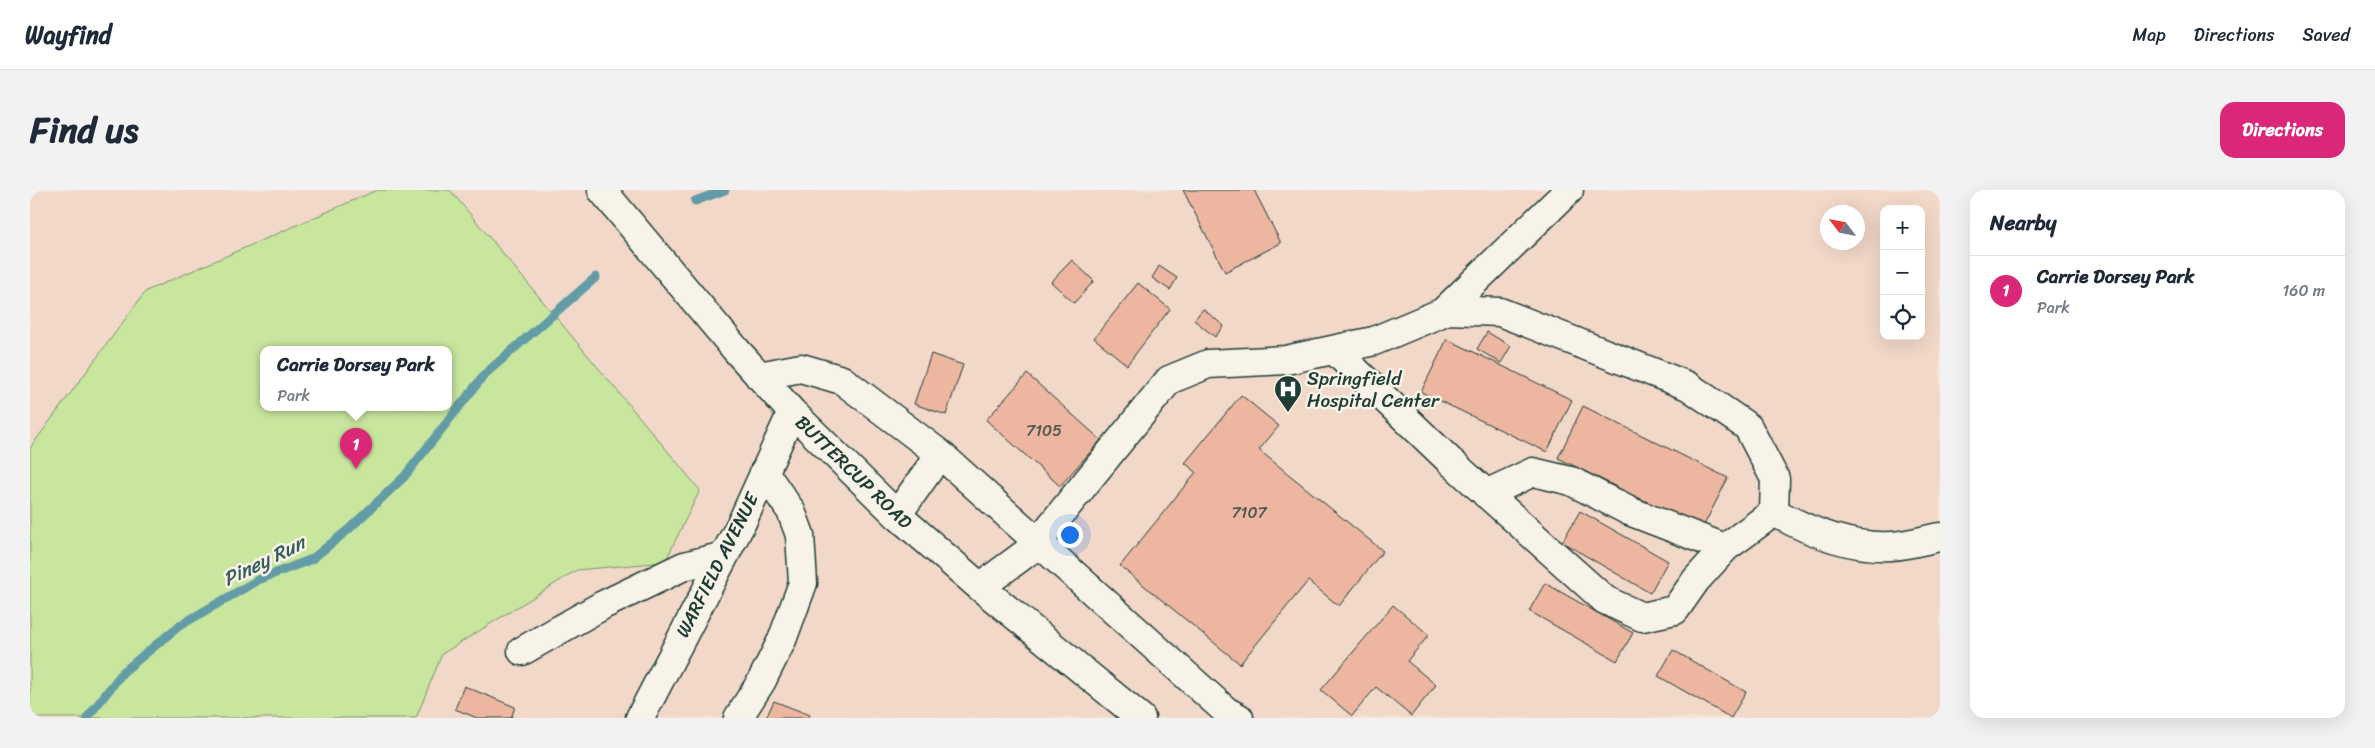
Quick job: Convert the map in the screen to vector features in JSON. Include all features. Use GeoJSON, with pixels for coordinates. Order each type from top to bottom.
{"type":"FeatureCollection","features":[{"type":"Feature","properties":{"kind":"street","name":"BUTTERCUP ROAD"},"geometry":{"type":"LineString","coordinates":[[602,190],[759,376],[792,412],[896,515],[980,588],[1141,718]]}},
{"type":"Feature","properties":{"kind":"street"},"geometry":{"type":"LineString","coordinates":[[1443,312],[1569,190]]}},
{"type":"Feature","properties":{"kind":"street"},"geometry":{"type":"LineString","coordinates":[[980,588],[1037,542],[1169,380],[1208,364],[1286,360],[1374,341],[1448,310],[1500,312],[1688,386],[1748,427],[1775,479],[1774,512]]}},
{"type":"Feature","properties":{"kind":"street"},"geometry":{"type":"LineString","coordinates":[[1334,350],[1486,494],[1605,600],[1642,617],[1675,610],[1696,580],[1725,548],[1774,512]]}},
{"type":"Feature","properties":{"kind":"street"},"geometry":{"type":"LineString","coordinates":[[759,376],[801,368],[842,380],[940,454],[1229,716]]}},
{"type":"Feature","properties":{"kind":"street","name":"WARFIELD AVENUE"},"geometry":{"type":"LineString","coordinates":[[640,718],[724,556],[792,412]]}},
{"type":"Feature","properties":{"kind":"street"},"geometry":{"type":"LineString","coordinates":[[896,515],[940,454]]}},
{"type":"Feature","properties":{"kind":"street"},"geometry":{"type":"LineString","coordinates":[[738,718],[761,682],[782,640],[803,583],[800,535],[791,511],[764,472]]}},
{"type":"Feature","properties":{"kind":"street"},"geometry":{"type":"LineString","coordinates":[[1486,494],[1533,472],[1571,481],[1629,511],[1725,548]]}},
{"type":"Feature","properties":{"kind":"street"},"geometry":{"type":"LineString","coordinates":[[1774,512],[1801,527],[1844,541],[1890,546],[1940,537]]}},
{"type":"Feature","properties":{"kind":"street"},"geometry":{"type":"LineString","coordinates":[[522,652],[603,605],[684,566],[724,556]]}},
{"type":"Feature","properties":{"kind":"shaded area"},"geometry":{"type":"Polygon","coordinates":[[[30,190],[377,190],[146,291],[30,448],[30,190]]]}},
{"type":"Feature","properties":{"kind":"shaded area","name":"Springfield Hospital Center"},"geometry":{"type":"Polygon","coordinates":[[[450,190],[1940,190],[1940,718],[416,718],[442,654],[577,570],[665,562],[700,490],[450,190]]]}},
{"type":"Feature","properties":{"kind":"green space"},"geometry":{"type":"Polygon","coordinates":[[[377,190],[450,190],[700,490],[665,562],[577,570],[442,654],[416,718],[30,718],[30,448],[146,291],[377,190]]]}},
{"type":"Feature","properties":{"kind":"building"},"geometry":{"type":"Polygon","coordinates":[[[1183,190],[1254,190],[1281,243],[1225,272],[1183,190]]]}},
{"type":"Feature","properties":{"kind":"building"},"geometry":{"type":"Polygon","coordinates":[[[1072,260],[1094,281],[1074,303],[1051,282],[1072,260]]]}},
{"type":"Feature","properties":{"kind":"building"},"geometry":{"type":"Polygon","coordinates":[[[1159,266],[1177,278],[1170,290],[1152,278],[1159,266]]]}},
{"type":"Feature","properties":{"kind":"building"},"geometry":{"type":"Polygon","coordinates":[[[1138,283],[1170,309],[1127,365],[1094,338],[1138,283]]]}},
{"type":"Feature","properties":{"kind":"building"},"geometry":{"type":"Polygon","coordinates":[[[1203,309],[1224,326],[1215,337],[1194,320],[1203,309]]]}},
{"type":"Feature","properties":{"kind":"building"},"geometry":{"type":"Polygon","coordinates":[[[1487,332],[1511,346],[1501,363],[1477,349],[1487,332]]]}},
{"type":"Feature","properties":{"kind":"building"},"geometry":{"type":"Polygon","coordinates":[[[1447,339],[1572,400],[1547,452],[1421,392],[1447,339]]]}},
{"type":"Feature","properties":{"kind":"building"},"geometry":{"type":"Polygon","coordinates":[[[931,354],[963,365],[946,415],[914,404],[931,354]]]}},
{"type":"Feature","properties":{"kind":"building"},"geometry":{"type":"Polygon","coordinates":[[[1027,374],[1101,440],[1060,486],[986,420],[1027,374]]]}},
{"type":"Feature","properties":{"kind":"building"},"geometry":{"type":"Polygon","coordinates":[[[1241,395],[1279,426],[1259,450],[1383,551],[1339,606],[1308,581],[1240,664],[1120,566],[1196,472],[1185,463],[1241,395]]]}},
{"type":"Feature","properties":{"kind":"building"},"geometry":{"type":"Polygon","coordinates":[[[1583,406],[1728,478],[1702,529],[1558,458],[1583,406]]]}},
{"type":"Feature","properties":{"kind":"building"},"geometry":{"type":"Polygon","coordinates":[[[1580,511],[1668,561],[1650,593],[1562,542],[1580,511]]]}},
{"type":"Feature","properties":{"kind":"building"},"geometry":{"type":"Polygon","coordinates":[[[1545,583],[1633,633],[1617,661],[1529,611],[1545,583]]]}},
{"type":"Feature","properties":{"kind":"building"},"geometry":{"type":"Polygon","coordinates":[[[1393,605],[1429,635],[1407,661],[1436,685],[1411,716],[1376,687],[1352,716],[1321,690],[1393,605]]]}},
{"type":"Feature","properties":{"kind":"building"},"geometry":{"type":"Polygon","coordinates":[[[1673,650],[1746,692],[1731,718],[1658,676],[1673,650]]]}},
{"type":"Feature","properties":{"kind":"building"},"geometry":{"type":"Polygon","coordinates":[[[464,686],[515,707],[511,718],[477,718],[455,709],[464,686]]]}},
{"type":"Feature","properties":{"kind":"building"},"geometry":{"type":"Polygon","coordinates":[[[774,701],[810,715],[808,718],[766,718],[774,701]]]}},
{"type":"Feature","properties":{"kind":"waterway","name":"Piney Run"},"geometry":{"type":"LineString","coordinates":[[695,201],[725,190]]}},
{"type":"Feature","properties":{"kind":"waterway","name":"Piney Run"},"geometry":{"type":"LineString","coordinates":[[87,718],[123,672],[179,626],[258,580],[312,559],[349,529],[404,477],[485,374],[596,277]]}},
{"type":"Feature","properties":{"kind":"place","name":"Springfield Hospital Center"},"geometry":{"type":"Point","coordinates":[1288,413]}},
{"type":"Feature","properties":{"kind":"place","name":"Carrie Dorsey Park"},"geometry":{"type":"Point","coordinates":[356,469]}}]}
